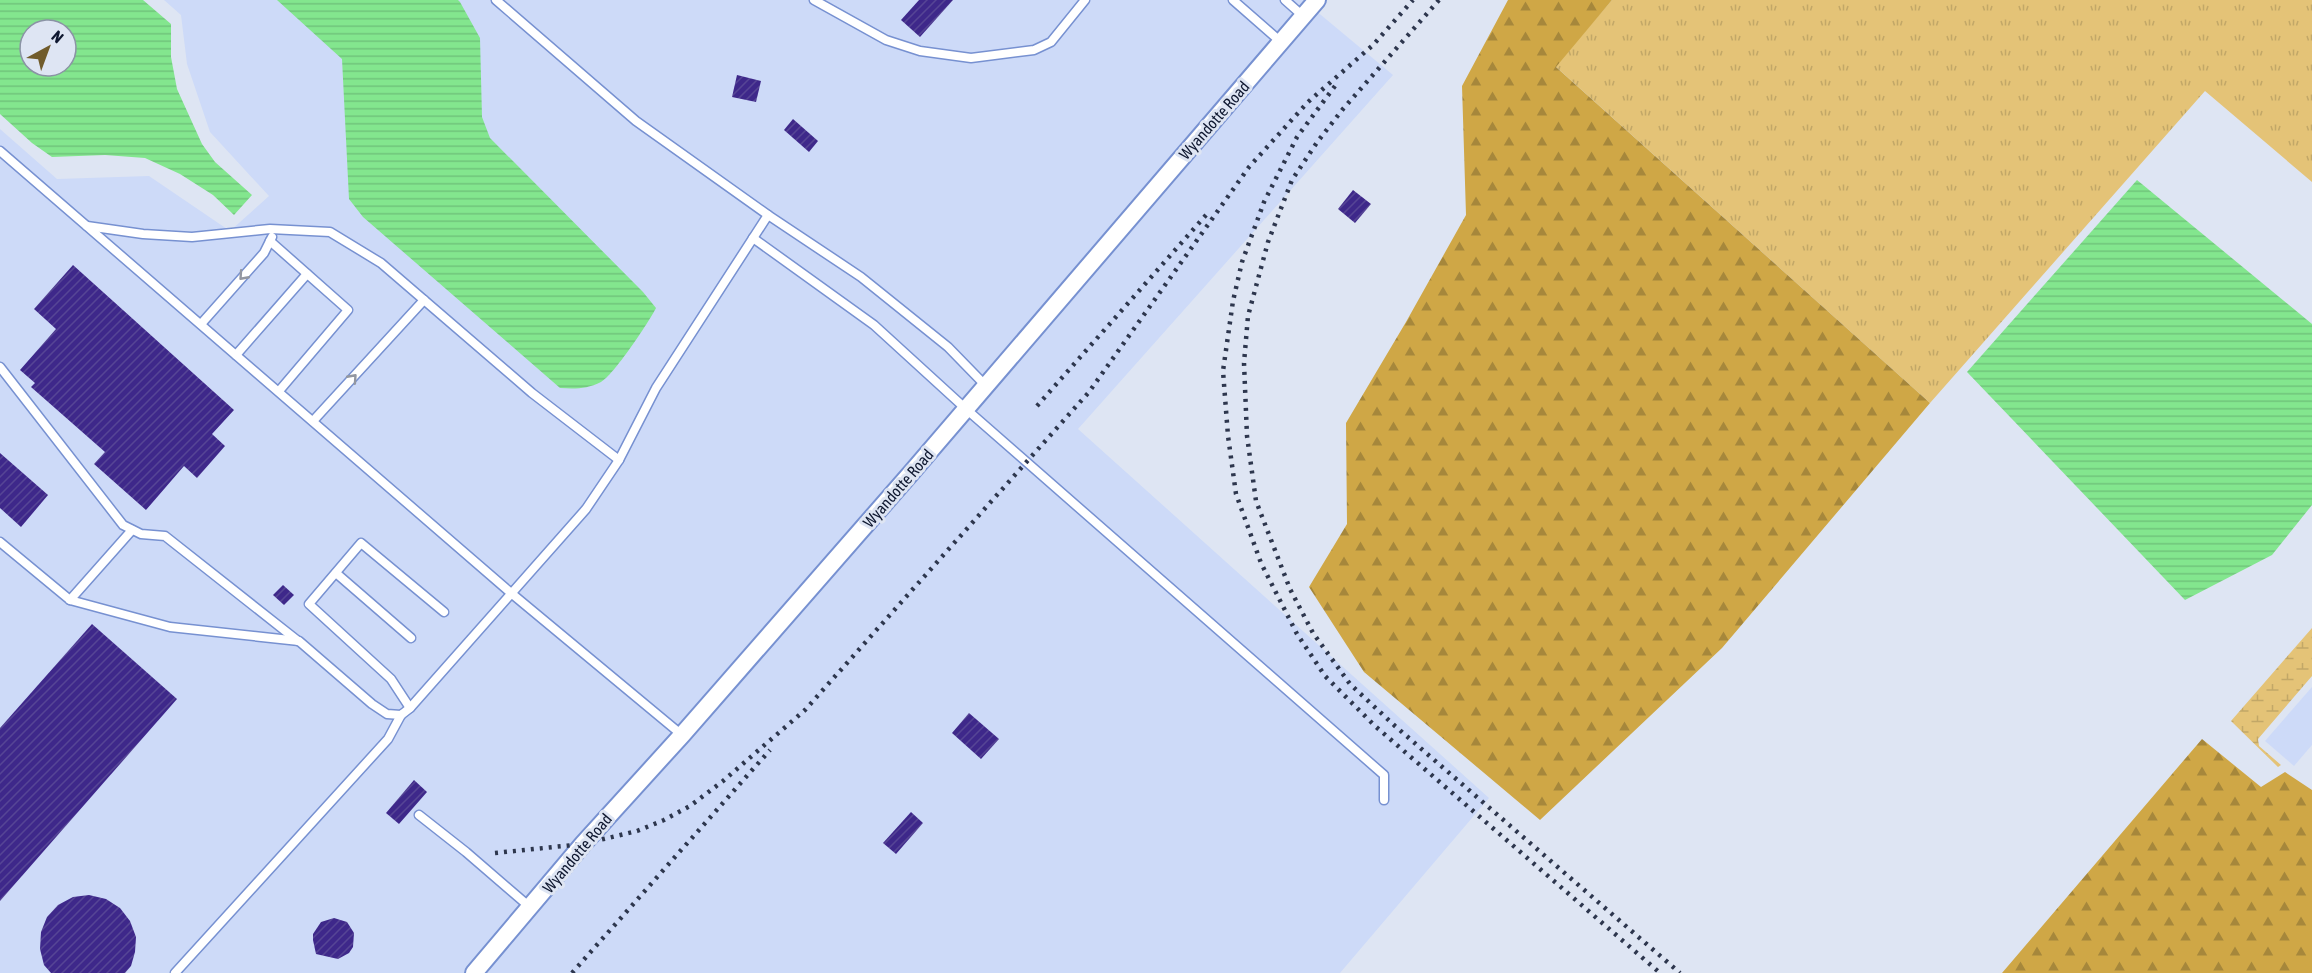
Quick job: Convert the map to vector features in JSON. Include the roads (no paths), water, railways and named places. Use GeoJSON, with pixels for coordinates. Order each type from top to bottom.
{"type":"FeatureCollection","features":[{"type":"Feature","properties":{"kind":"street","name":"Wyandotte Road"},"geometry":{"type":"LineString","coordinates":[[474,973],[583,844],[682,735],[986,386],[1317,0]]}},
{"type":"Feature","properties":{"kind":"lane"},"geometry":{"type":"LineString","coordinates":[[496,0],[636,121],[768,215],[861,277],[948,347],[986,386]]}},
{"type":"Feature","properties":{"kind":"lane"},"geometry":{"type":"LineString","coordinates":[[813,0],[886,40],[921,51],[971,58],[1034,50],[1051,42],[1085,0]]}},
{"type":"Feature","properties":{"kind":"lane"},"geometry":{"type":"LineString","coordinates":[[1233,0],[1281,42]]}},
{"type":"Feature","properties":{"kind":"lane"},"geometry":{"type":"LineString","coordinates":[[1285,0],[1303,16]]}},
{"type":"Feature","properties":{"kind":"lane"},"geometry":{"type":"LineString","coordinates":[[0,152],[511,593],[682,735]]}},
{"type":"Feature","properties":{"kind":"lane"},"geometry":{"type":"LineString","coordinates":[[175,973],[388,739],[400,715],[410,708],[586,509],[619,460],[656,388],[768,215]]}},
{"type":"Feature","properties":{"kind":"lane"},"geometry":{"type":"LineString","coordinates":[[87,226],[142,234],[192,237],[277,229],[330,232],[381,263],[532,393],[619,460]]}},
{"type":"Feature","properties":{"kind":"lane"},"geometry":{"type":"LineString","coordinates":[[201,324],[264,253],[277,229]]}},
{"type":"Feature","properties":{"kind":"lane"},"geometry":{"type":"LineString","coordinates":[[753,238],[874,325],[966,409],[1384,775],[1384,800]]}},
{"type":"Feature","properties":{"kind":"lane"},"geometry":{"type":"LineString","coordinates":[[270,241],[348,310],[279,391]]}},
{"type":"Feature","properties":{"kind":"lane"},"geometry":{"type":"LineString","coordinates":[[236,355],[307,274]]}},
{"type":"Feature","properties":{"kind":"lane"},"geometry":{"type":"LineString","coordinates":[[313,421],[424,300]]}},
{"type":"Feature","properties":{"kind":"lane"},"geometry":{"type":"LineString","coordinates":[[0,367],[123,525],[141,534],[165,536],[298,641],[372,704],[387,714],[400,715]]}},
{"type":"Feature","properties":{"kind":"lane"},"geometry":{"type":"LineString","coordinates":[[70,600],[132,530]]}},
{"type":"Feature","properties":{"kind":"lane"},"geometry":{"type":"LineString","coordinates":[[0,542],[70,600],[170,627],[298,641]]}},
{"type":"Feature","properties":{"kind":"lane"},"geometry":{"type":"LineString","coordinates":[[410,708],[391,679],[309,604],[361,543],[444,612]]}},
{"type":"Feature","properties":{"kind":"lane"},"geometry":{"type":"LineString","coordinates":[[336,573],[411,638]]}},
{"type":"Feature","properties":{"kind":"lane"},"geometry":{"type":"LineString","coordinates":[[419,815],[531,908]]}},
{"type":"Feature","properties":{"kind":"railway"},"geometry":{"type":"LineString","coordinates":[[495,853],[583,844],[637,831],[664,820],[690,806],[723,781],[805,710],[1089,392],[1249,167],[1308,102],[1373,45],[1413,0]]}},
{"type":"Feature","properties":{"kind":"railway"},"geometry":{"type":"LineString","coordinates":[[1439,0],[1343,109],[1318,141],[1292,180],[1268,242],[1248,316],[1244,363],[1247,436],[1256,501],[1290,589],[1313,633],[1350,684],[1395,726],[1680,973]]}},
{"type":"Feature","properties":{"kind":"railway"},"geometry":{"type":"LineString","coordinates":[[1335,86],[1297,137],[1264,202],[1242,262],[1233,301],[1223,371],[1228,436],[1236,494],[1261,563],[1297,634],[1325,676],[1375,726],[1660,973]]}},
{"type":"Feature","properties":{"kind":"railway"},"geometry":{"type":"LineString","coordinates":[[1037,406],[1207,214]]}},
{"type":"Feature","properties":{"kind":"railway"},"geometry":{"type":"LineString","coordinates":[[572,973],[770,750]]}}]}
